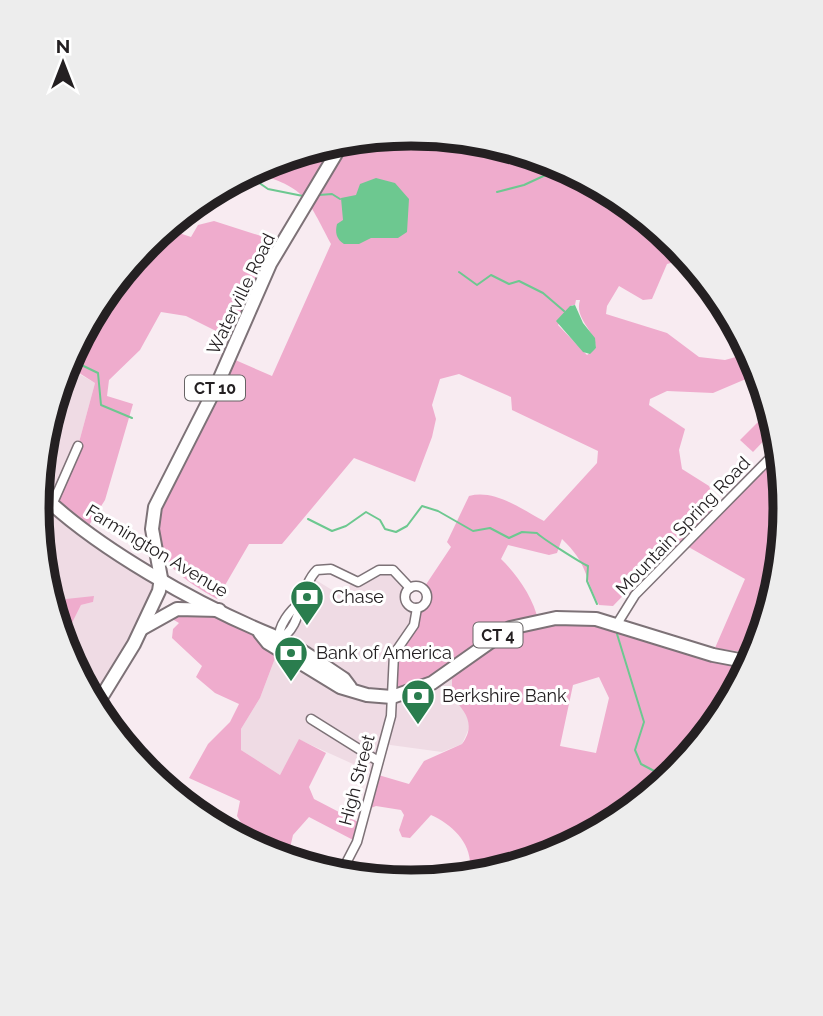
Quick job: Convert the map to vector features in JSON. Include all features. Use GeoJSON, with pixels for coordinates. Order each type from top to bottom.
{"type":"FeatureCollection","features":[{"type":"Feature","properties":{"kind":"main road","name":"Waterville Road"},"geometry":{"type":"LineString","coordinates":[[161,578],[152,529],[155,507],[217,385],[270,264],[336,153]]}},
{"type":"Feature","properties":{"kind":"main road","name":"Farmington Avenue"},"geometry":{"type":"LineString","coordinates":[[49,502],[110,547],[260,633],[279,639],[344,679],[350,687]]}},
{"type":"Feature","properties":{"kind":"main road","name":"CT 10"},"geometry":{"type":"LineString","coordinates":[[102,696],[142,628],[159,592],[161,578]]}},
{"type":"Feature","properties":{"kind":"main road"},"geometry":{"type":"LineString","coordinates":[[142,628],[177,609],[219,610]]}},
{"type":"Feature","properties":{"kind":"main road","name":"Farmington Avenue"},"geometry":{"type":"LineString","coordinates":[[260,633],[279,650],[340,687],[350,687],[367,695],[392,697],[432,683],[493,638],[522,624],[573,617],[617,624],[713,655],[740,660]]}},
{"type":"Feature","properties":{"kind":"street"},"geometry":{"type":"LineString","coordinates":[[52,505],[78,446]]}},
{"type":"Feature","properties":{"kind":"street","name":"Mountain Spring Road"},"geometry":{"type":"LineString","coordinates":[[617,624],[635,595],[770,458]]}},
{"type":"Feature","properties":{"kind":"street"},"geometry":{"type":"LineString","coordinates":[[279,639],[285,636],[299,612],[312,575],[325,568],[358,582],[379,570],[393,570],[410,588]]}},
{"type":"Feature","properties":{"kind":"street"},"geometry":{"type":"LineString","coordinates":[[420,587],[425,592],[426,602],[417,608],[405,601],[410,588],[420,587]]}},
{"type":"Feature","properties":{"kind":"street","name":"High Street"},"geometry":{"type":"LineString","coordinates":[[345,864],[357,842],[391,716],[394,654],[414,625],[417,608]]}},
{"type":"Feature","properties":{"kind":"street"},"geometry":{"type":"LineString","coordinates":[[311,719],[378,761]]}},
{"type":"Feature","properties":{"kind":"shaded area"},"geometry":{"type":"Polygon","coordinates":[[[388,146],[435,146],[482,152],[550,173],[593,194],[632,220],[677,261],[667,264],[652,299],[643,300],[619,286],[607,306],[606,314],[667,333],[699,357],[725,360],[740,356],[746,369],[749,377],[713,393],[667,391],[650,399],[649,405],[685,429],[679,450],[682,469],[709,486],[713,496],[725,503],[770,458],[774,508],[771,555],[762,602],[744,652],[715,648],[745,579],[685,545],[651,580],[643,575],[613,606],[599,605],[581,563],[562,539],[557,553],[549,555],[508,545],[501,559],[524,587],[538,620],[573,617],[740,660],[699,729],[651,781],[593,822],[550,843],[505,858],[470,866],[465,844],[454,830],[439,819],[431,815],[410,838],[402,837],[399,830],[404,815],[401,810],[376,806],[366,810],[375,774],[409,784],[424,761],[462,744],[468,731],[468,719],[452,697],[452,669],[392,697],[392,663],[426,602],[423,589],[451,547],[447,542],[469,496],[488,495],[498,498],[544,521],[597,463],[598,451],[512,410],[511,397],[459,374],[440,379],[432,405],[436,419],[432,437],[415,482],[354,458],[282,544],[249,544],[217,599],[176,571],[161,549],[158,535],[163,500],[233,359],[272,376],[331,244],[316,215],[302,196],[294,189],[265,177],[318,158],[388,146]],[[576,300],[575,305],[572,305],[558,325],[587,355],[596,348],[580,313],[580,300],[576,300]],[[599,677],[573,685],[560,746],[596,753],[609,698],[599,677]]]}},
{"type":"Feature","properties":{"kind":"shaded area"},"geometry":{"type":"Polygon","coordinates":[[[376,178],[395,183],[409,199],[407,232],[398,238],[371,238],[359,244],[344,244],[336,233],[337,224],[343,220],[341,198],[356,195],[360,184],[376,178]]]}},
{"type":"Feature","properties":{"kind":"shaded area"},"geometry":{"type":"Polygon","coordinates":[[[214,221],[283,243],[236,341],[186,316],[161,312],[140,350],[109,380],[107,396],[133,404],[105,500],[86,530],[52,505],[78,446],[95,383],[76,371],[110,307],[139,269],[176,232],[191,237],[198,225],[214,221]]]}},
{"type":"Feature","properties":{"kind":"shaded area"},"geometry":{"type":"Polygon","coordinates":[[[575,305],[583,323],[595,338],[596,348],[590,354],[583,352],[556,321],[570,306],[575,305]]]}},
{"type":"Feature","properties":{"kind":"shaded area"},"geometry":{"type":"Polygon","coordinates":[[[76,372],[95,383],[78,446],[52,505],[161,578],[102,695],[86,668],[69,628],[81,605],[93,602],[66,599],[62,606],[52,555],[50,484],[61,414],[76,372]]]}},
{"type":"Feature","properties":{"kind":"shaded area"},"geometry":{"type":"Polygon","coordinates":[[[763,417],[767,437],[753,452],[740,440],[763,417]]]}},
{"type":"Feature","properties":{"kind":"shaded area"},"geometry":{"type":"Polygon","coordinates":[[[393,570],[407,590],[407,604],[413,608],[452,668],[452,697],[467,712],[470,726],[462,744],[442,752],[383,744],[375,774],[300,740],[280,775],[241,750],[241,729],[260,698],[277,653],[279,639],[311,577],[345,598],[352,580],[393,570]]]}},
{"type":"Feature","properties":{"kind":"shaded area"},"geometry":{"type":"Polygon","coordinates":[[[94,596],[93,602],[81,605],[69,628],[62,606],[66,599],[94,596]]]}},
{"type":"Feature","properties":{"kind":"shaded area"},"geometry":{"type":"Polygon","coordinates":[[[198,608],[260,633],[277,653],[260,698],[241,729],[241,750],[280,775],[299,739],[326,753],[309,787],[314,799],[362,824],[357,842],[309,817],[293,835],[290,848],[273,843],[245,830],[237,816],[240,801],[189,778],[208,744],[230,722],[239,704],[215,693],[196,677],[202,666],[172,638],[173,629],[179,623],[167,616],[198,608]]]}},
{"type":"Feature","properties":{"kind":"waterway"},"geometry":{"type":"LineString","coordinates":[[497,192],[524,185],[550,173]]}},
{"type":"Feature","properties":{"kind":"waterway"},"geometry":{"type":"LineString","coordinates":[[256,181],[268,189],[303,196]]}},
{"type":"Feature","properties":{"kind":"waterway"},"geometry":{"type":"LineString","coordinates":[[319,195],[332,194],[340,199]]}},
{"type":"Feature","properties":{"kind":"waterway"},"geometry":{"type":"LineString","coordinates":[[459,272],[477,285],[491,275],[509,284],[519,281],[543,293],[564,311]]}},
{"type":"Feature","properties":{"kind":"waterway"},"geometry":{"type":"LineString","coordinates":[[79,364],[98,373],[101,405],[132,418]]}},
{"type":"Feature","properties":{"kind":"waterway"},"geometry":{"type":"LineString","coordinates":[[308,519],[332,531],[346,526],[366,512],[380,520],[385,529],[396,532],[407,526],[422,506],[438,511],[473,531],[490,528],[509,538],[522,532],[537,533],[588,566],[587,581],[597,604]]}},
{"type":"Feature","properties":{"kind":"waterway"},"geometry":{"type":"LineString","coordinates":[[617,634],[644,722],[635,750],[641,764],[658,774]]}},
{"type":"Feature","properties":{"kind":"place","name":"Chase"},"geometry":{"type":"Point","coordinates":[307,627]}},
{"type":"Feature","properties":{"kind":"place","name":"Bank of America"},"geometry":{"type":"Point","coordinates":[291,683]}},
{"type":"Feature","properties":{"kind":"place","name":"Berkshire Bank"},"geometry":{"type":"Point","coordinates":[418,726]}}]}
